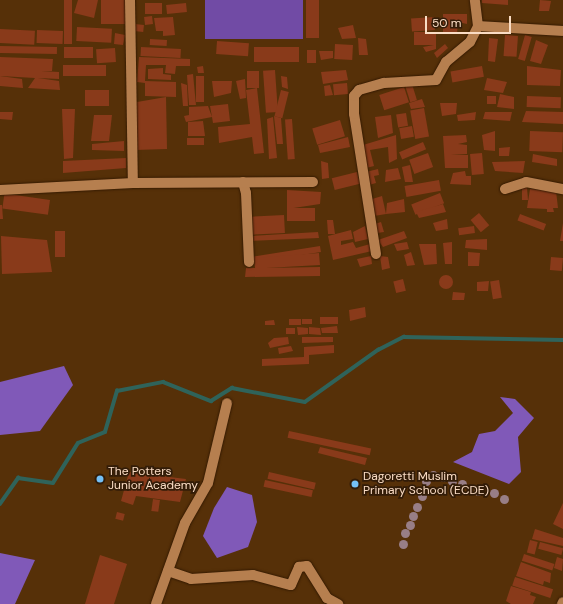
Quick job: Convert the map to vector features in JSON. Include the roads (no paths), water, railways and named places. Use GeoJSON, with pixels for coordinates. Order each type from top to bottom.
{"type":"FeatureCollection","features":[{"type":"Feature","properties":{"kind":"street"},"geometry":{"type":"LineString","coordinates":[[130,0],[133,183]]}},
{"type":"Feature","properties":{"kind":"street"},"geometry":{"type":"LineString","coordinates":[[376,254],[354,114],[354,96],[359,90],[384,83],[436,80],[446,62],[470,42],[478,26],[475,0]]}},
{"type":"Feature","properties":{"kind":"street"},"geometry":{"type":"LineString","coordinates":[[478,26],[563,30]]}},
{"type":"Feature","properties":{"kind":"street"},"geometry":{"type":"LineString","coordinates":[[243,182],[246,193],[249,262]]}},
{"type":"Feature","properties":{"kind":"street"},"geometry":{"type":"LineString","coordinates":[[0,190],[133,183],[313,182]]}},
{"type":"Feature","properties":{"kind":"street"},"geometry":{"type":"LineString","coordinates":[[505,189],[526,182],[563,189]]}},
{"type":"Feature","properties":{"kind":"street"},"geometry":{"type":"LineString","coordinates":[[156,604],[186,523],[208,483],[227,403]]}},
{"type":"Feature","properties":{"kind":"street"},"geometry":{"type":"LineString","coordinates":[[168,571],[191,579],[253,575],[291,585],[299,567],[307,566],[327,598],[338,604]]}},
{"type":"Feature","properties":{"kind":"waterway"},"geometry":{"type":"LineString","coordinates":[[0,504],[18,478],[53,483],[78,443],[105,432],[117,391],[163,382],[211,401],[232,388],[305,402],[378,350],[404,337],[563,340]]}},
{"type":"Feature","properties":{"kind":"place","name":"The Potters Junior Academy"},"geometry":{"type":"Point","coordinates":[100,479]}},
{"type":"Feature","properties":{"kind":"place","name":"Dagoretti Muslim Primary School (ECDE)"},"geometry":{"type":"Point","coordinates":[355,484]}}]}
